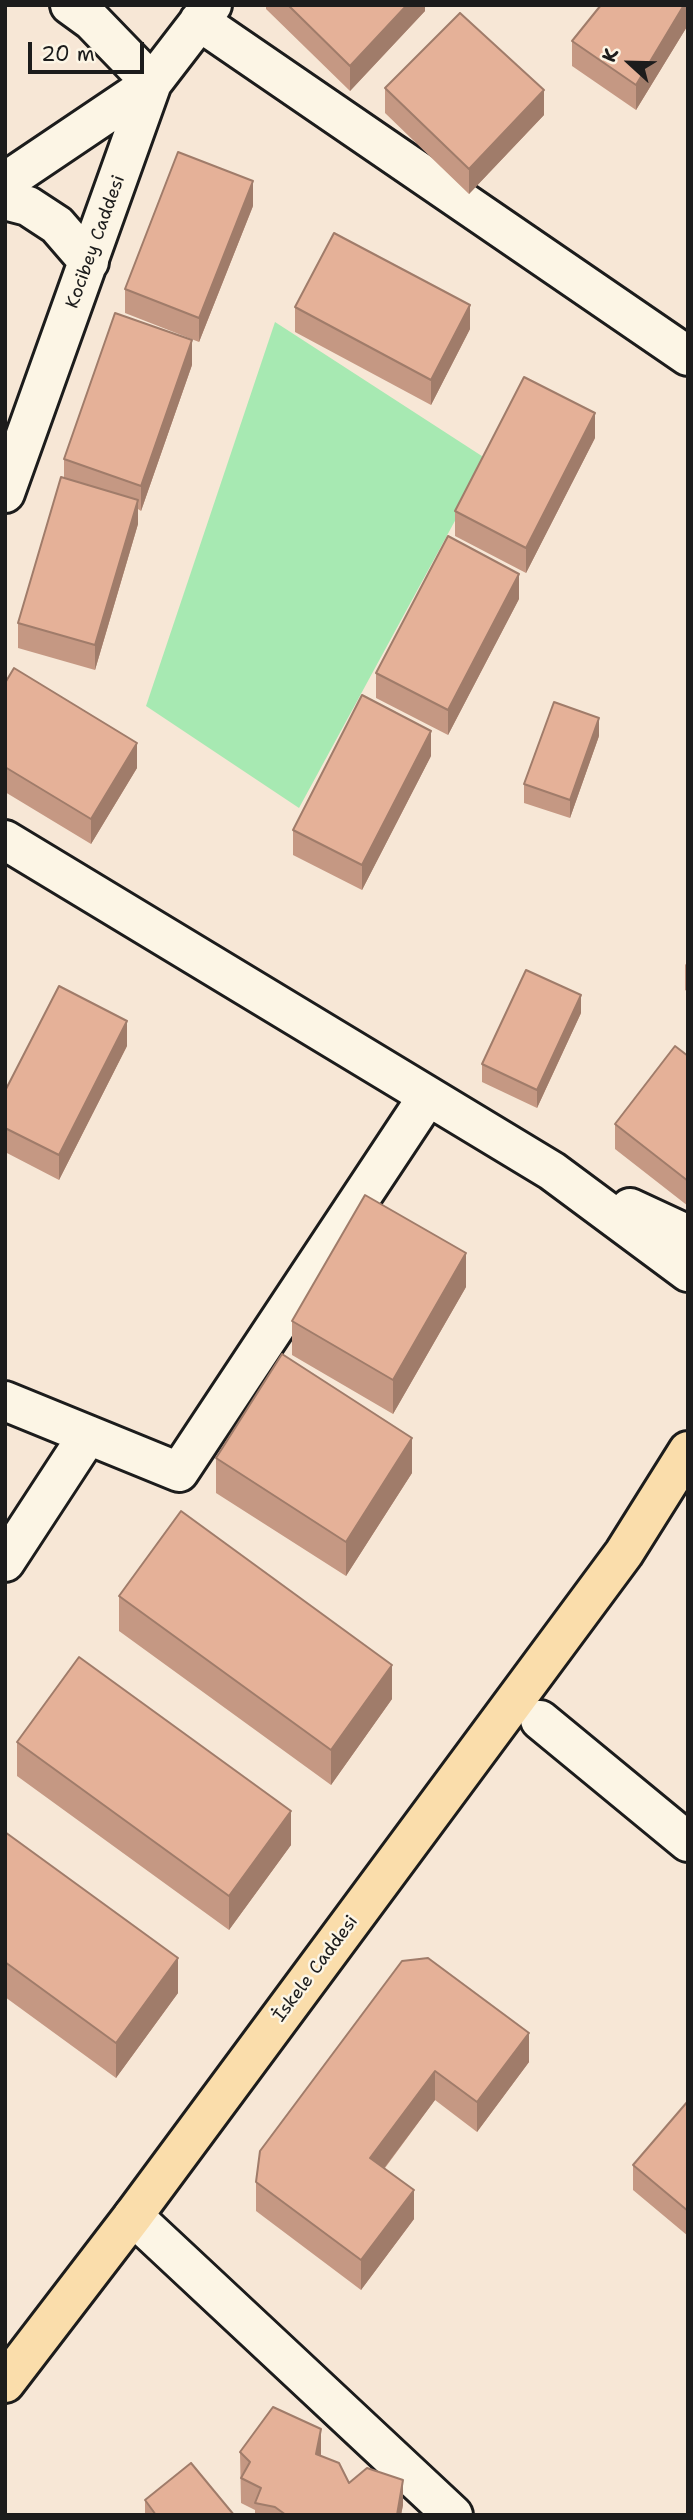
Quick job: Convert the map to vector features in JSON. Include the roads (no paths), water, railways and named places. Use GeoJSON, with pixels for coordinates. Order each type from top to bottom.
{"type":"FeatureCollection","features":[{"type":"Feature","properties":{"kind":"main road","name":"İskele Caddesi"},"geometry":{"type":"LineString","coordinates":[[5,2384],[134,2216],[624,1553],[688,1451]]}},
{"type":"Feature","properties":{"kind":"main road","name":"İskele Caddesi"},"geometry":{"type":"LineString","coordinates":[[624,1553],[688,1483]]}},
{"type":"Feature","properties":{"kind":"street"},"geometry":{"type":"LineString","coordinates":[[5,182],[152,83],[92,21],[70,5]]}},
{"type":"Feature","properties":{"kind":"street"},"geometry":{"type":"LineString","coordinates":[[205,13],[688,356]]}},
{"type":"Feature","properties":{"kind":"street","name":"Kocibey Caddesi"},"geometry":{"type":"LineString","coordinates":[[5,494],[152,83],[205,13]]}},
{"type":"Feature","properties":{"kind":"street"},"geometry":{"type":"LineString","coordinates":[[5,200],[28,206],[57,225],[89,262]]}},
{"type":"Feature","properties":{"kind":"street"},"geometry":{"type":"LineString","coordinates":[[5,840],[552,1171],[688,1272]]}},
{"type":"Feature","properties":{"kind":"street"},"geometry":{"type":"LineString","coordinates":[[5,1401],[179,1472],[428,1096]]}},
{"type":"Feature","properties":{"kind":"street"},"geometry":{"type":"LineString","coordinates":[[552,1171],[688,1235]]}},
{"type":"Feature","properties":{"kind":"street"},"geometry":{"type":"LineString","coordinates":[[5,1562],[88,1435]]}},
{"type":"Feature","properties":{"kind":"street"},"geometry":{"type":"LineString","coordinates":[[540,1720],[688,1842]]}},
{"type":"Feature","properties":{"kind":"street"},"geometry":{"type":"LineString","coordinates":[[134,2216],[453,2515]]}}]}
